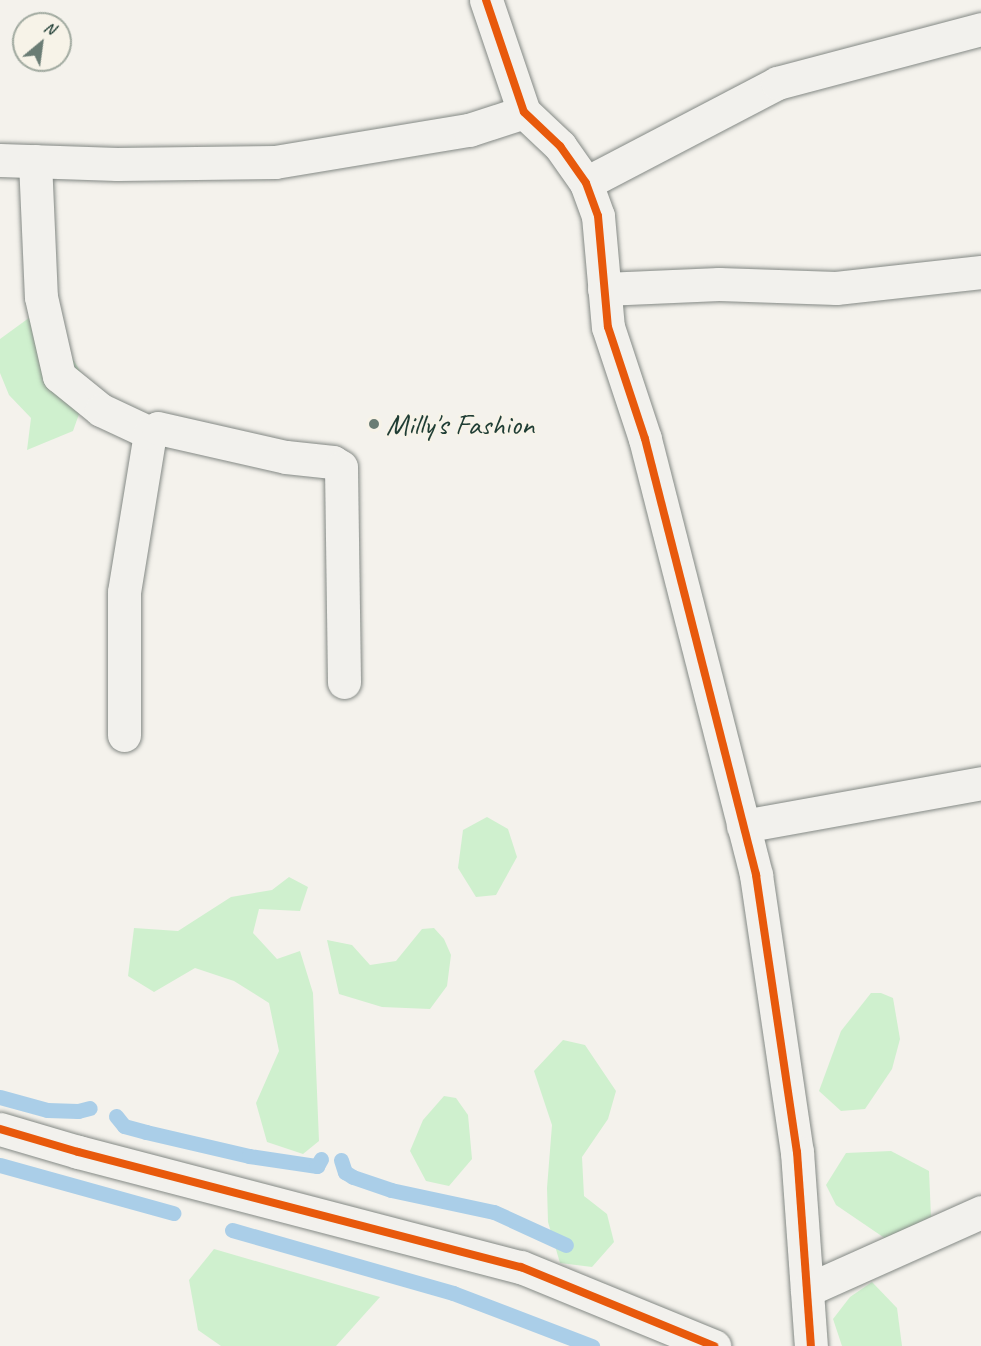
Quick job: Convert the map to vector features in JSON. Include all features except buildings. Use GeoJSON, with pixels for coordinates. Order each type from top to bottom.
{"type":"FeatureCollection","features":[{"type":"Feature","properties":{"kind":"street"},"geometry":{"type":"LineString","coordinates":[[486,0],[524,112],[560,146],[586,183],[598,216],[608,327],[645,439],[756,875],[796,1152],[811,1346]]}},
{"type":"Feature","properties":{"kind":"street"},"geometry":{"type":"LineString","coordinates":[[586,183],[777,83],[981,29]]}},
{"type":"Feature","properties":{"kind":"street"},"geometry":{"type":"LineString","coordinates":[[0,160],[117,164],[274,162],[469,130],[524,112]]}},
{"type":"Feature","properties":{"kind":"street"},"geometry":{"type":"LineString","coordinates":[[35,161],[41,297],[59,376],[100,410],[150,433]]}},
{"type":"Feature","properties":{"kind":"street"},"geometry":{"type":"LineString","coordinates":[[604,289],[719,284],[836,288],[981,272]]}},
{"type":"Feature","properties":{"kind":"street"},"geometry":{"type":"LineString","coordinates":[[124,735],[124,592],[150,433],[158,428],[286,457],[333,462],[341,467],[344,682]]}},
{"type":"Feature","properties":{"kind":"street"},"geometry":{"type":"LineString","coordinates":[[743,826],[981,783]]}},
{"type":"Feature","properties":{"kind":"street"},"geometry":{"type":"LineString","coordinates":[[0,1129],[78,1152],[521,1268],[714,1346]]}},
{"type":"Feature","properties":{"kind":"street"},"geometry":{"type":"LineString","coordinates":[[807,1290],[981,1212]]}},
{"type":"Feature","properties":{"kind":"green space"},"geometry":{"type":"Polygon","coordinates":[[[33,315],[64,344],[89,386],[73,431],[27,450],[31,418],[9,395],[0,373],[0,339],[33,315]]]}},
{"type":"Feature","properties":{"kind":"green space"},"geometry":{"type":"Polygon","coordinates":[[[487,817],[508,829],[517,857],[496,895],[476,897],[458,868],[463,830],[487,817]]]}},
{"type":"Feature","properties":{"kind":"green space"},"geometry":{"type":"Polygon","coordinates":[[[289,877],[308,887],[300,911],[259,909],[253,933],[277,959],[300,951],[313,993],[319,1141],[303,1154],[267,1142],[256,1103],[279,1051],[269,1003],[234,981],[195,968],[154,992],[128,976],[134,928],[178,931],[231,897],[272,890],[289,877]]]}},
{"type":"Feature","properties":{"kind":"green space"},"geometry":{"type":"Polygon","coordinates":[[[434,928],[444,939],[451,955],[447,986],[430,1009],[382,1007],[339,994],[327,940],[352,945],[370,965],[396,961],[422,929],[434,928]]]}},
{"type":"Feature","properties":{"kind":"green space"},"geometry":{"type":"Polygon","coordinates":[[[871,993],[881,993],[893,998],[900,1039],[892,1069],[865,1109],[841,1111],[819,1091],[841,1031],[871,993]]]}},
{"type":"Feature","properties":{"kind":"green space"},"geometry":{"type":"Polygon","coordinates":[[[563,1040],[585,1045],[616,1091],[608,1119],[582,1157],[584,1196],[607,1214],[614,1242],[592,1267],[560,1263],[548,1222],[547,1188],[552,1125],[534,1071],[563,1040]]]}},
{"type":"Feature","properties":{"kind":"green space"},"geometry":{"type":"Polygon","coordinates":[[[444,1096],[456,1098],[468,1115],[472,1159],[449,1186],[426,1181],[410,1151],[423,1120],[444,1096]]]}},
{"type":"Feature","properties":{"kind":"green space"},"geometry":{"type":"Polygon","coordinates":[[[891,1151],[929,1171],[931,1217],[886,1239],[836,1205],[826,1185],[846,1153],[891,1151]]]}},
{"type":"Feature","properties":{"kind":"green space"},"geometry":{"type":"Polygon","coordinates":[[[214,1249],[380,1297],[336,1346],[221,1346],[198,1330],[189,1280],[214,1249]]]}},
{"type":"Feature","properties":{"kind":"green space"},"geometry":{"type":"Polygon","coordinates":[[[872,1282],[897,1308],[902,1346],[842,1346],[833,1319],[850,1297],[872,1282]]]}},
{"type":"Feature","properties":{"kind":"waterway"},"geometry":{"type":"LineString","coordinates":[[0,1097],[47,1110],[78,1111],[90,1108]]}},
{"type":"Feature","properties":{"kind":"waterway"},"geometry":{"type":"LineString","coordinates":[[116,1116],[124,1126],[249,1156],[317,1166],[321,1159]]}},
{"type":"Feature","properties":{"kind":"waterway"},"geometry":{"type":"LineString","coordinates":[[341,1160],[345,1172],[353,1177],[391,1190],[494,1212],[566,1245]]}},
{"type":"Feature","properties":{"kind":"waterway"},"geometry":{"type":"LineString","coordinates":[[0,1165],[173,1213]]}},
{"type":"Feature","properties":{"kind":"waterway"},"geometry":{"type":"LineString","coordinates":[[232,1230],[453,1293],[592,1346]]}},
{"type":"Feature","properties":{"kind":"cycle path"},"geometry":{"type":"LineString","coordinates":[[486,0],[524,112],[560,146],[586,183],[598,216],[608,327],[645,439],[756,875],[797,1152],[811,1346]]}},
{"type":"Feature","properties":{"kind":"cycle path"},"geometry":{"type":"LineString","coordinates":[[0,1129],[78,1152],[521,1267],[714,1346]]}},
{"type":"Feature","properties":{"kind":"place","name":"Milly's Fashion"},"geometry":{"type":"Point","coordinates":[374,424]}}]}
